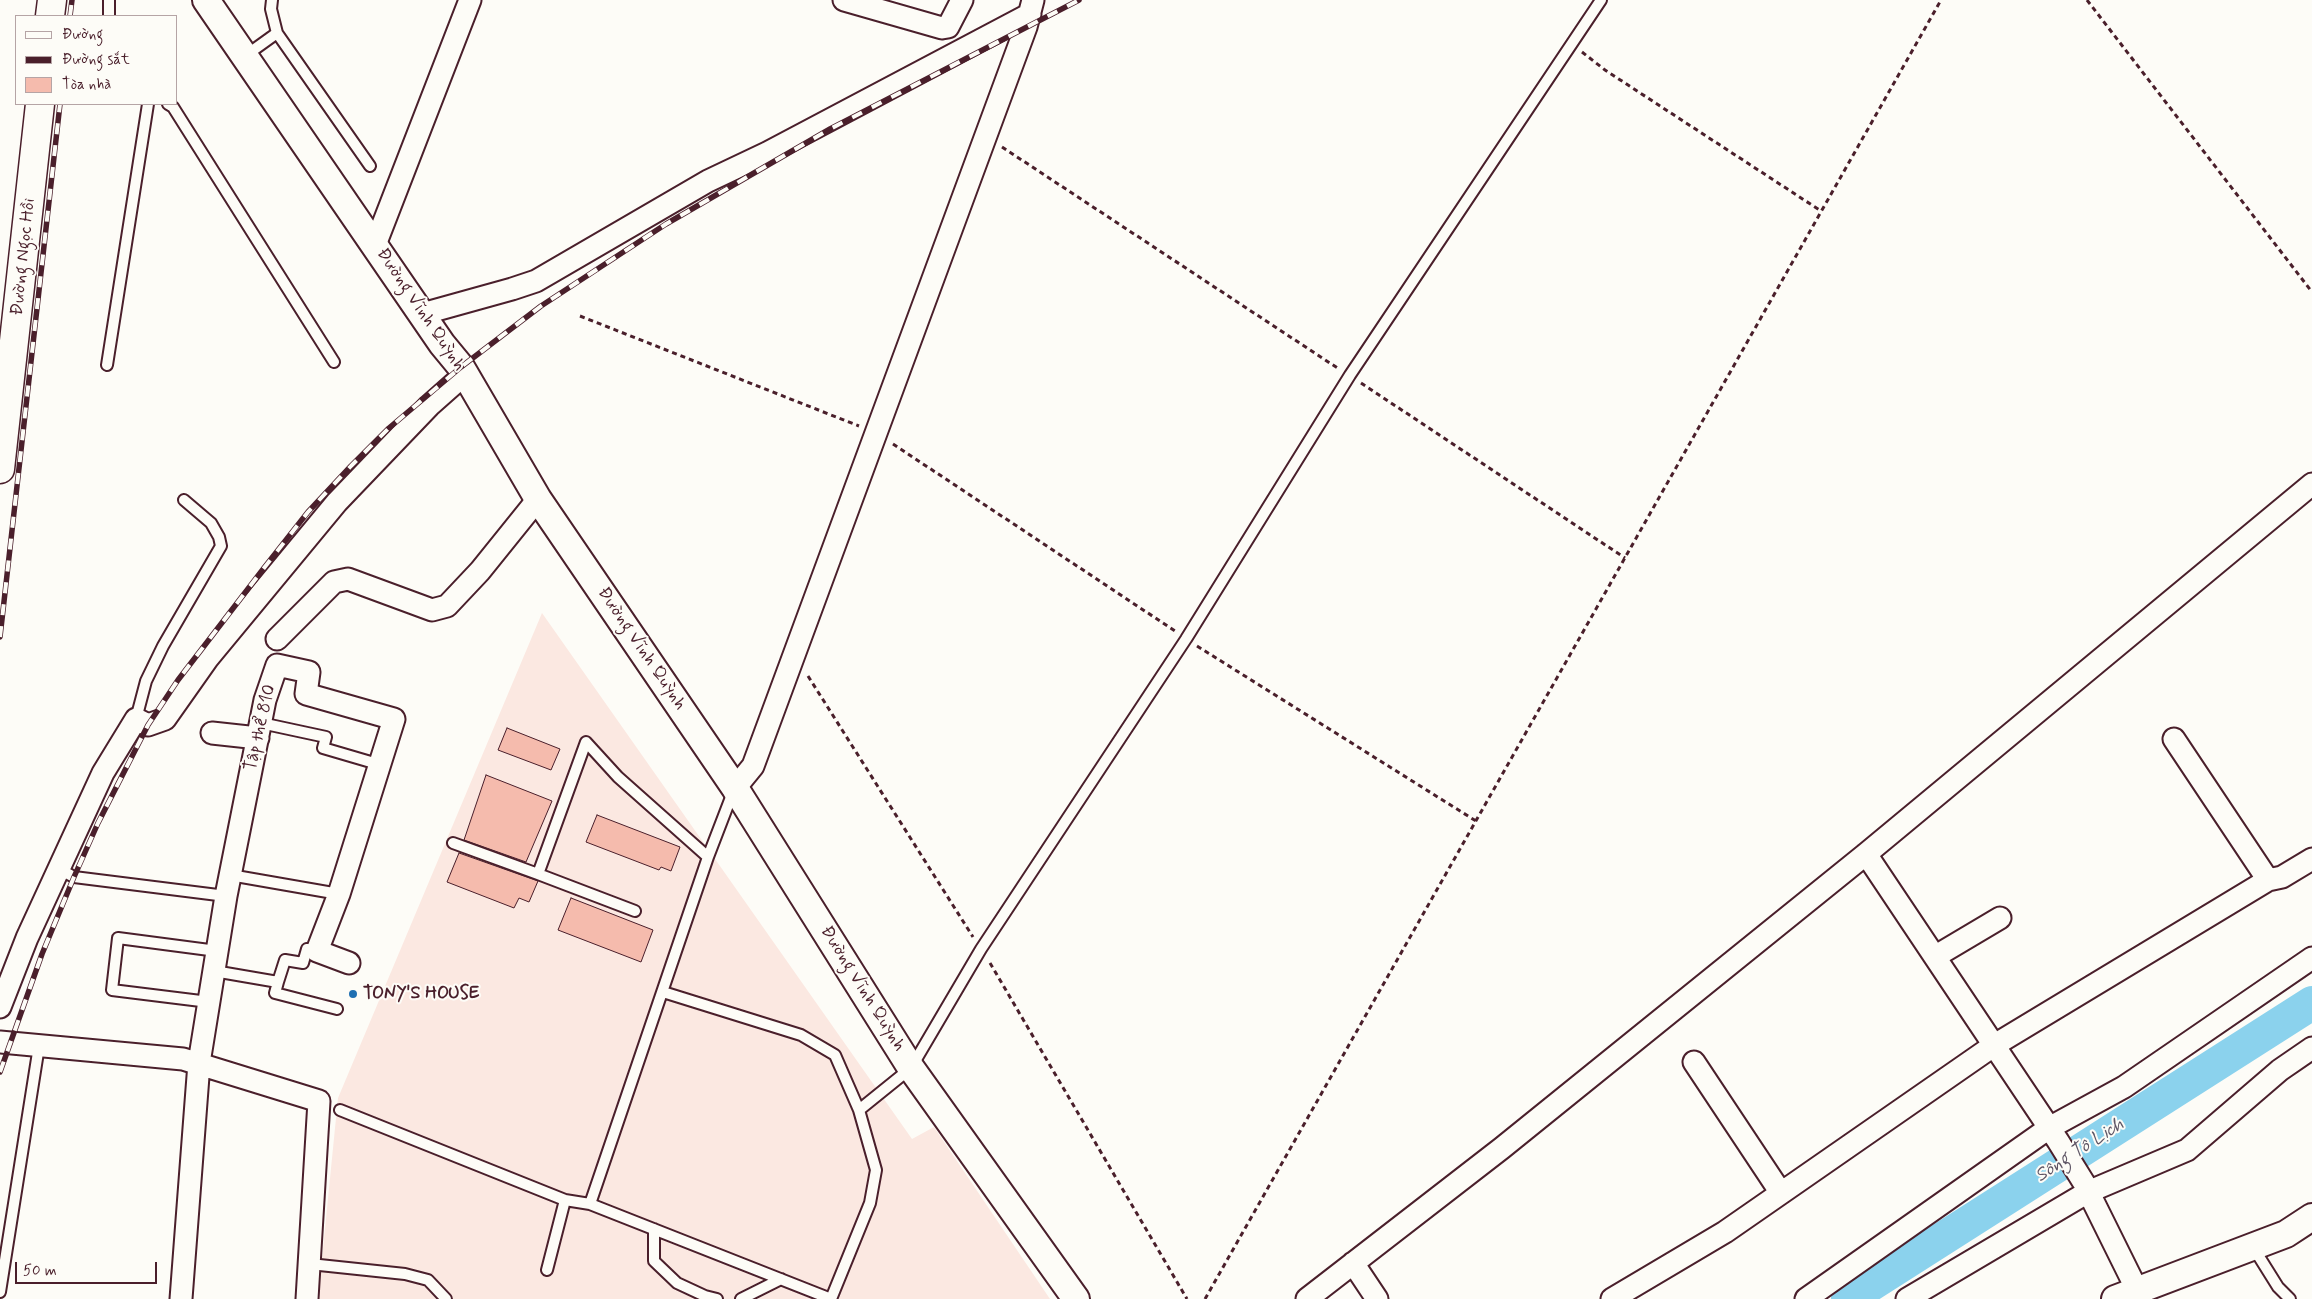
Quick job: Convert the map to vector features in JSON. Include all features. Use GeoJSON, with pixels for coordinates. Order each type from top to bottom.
{"type":"FeatureCollection","features":[{"type":"Feature","properties":{"kind":"highway"},"geometry":{"type":"LineString","coordinates":[[50,15],[52,0]]}},
{"type":"Feature","properties":{"kind":"highway","name":"Đường Ngọc Hồi"},"geometry":{"type":"LineString","coordinates":[[0,469],[40,105]]}},
{"type":"Feature","properties":{"kind":"street","name":"Đường Vĩnh Quỳnh"},"geometry":{"type":"LineString","coordinates":[[206,0],[422,314],[461,367],[538,499],[735,788],[911,1068],[1076,1299]]}},
{"type":"Feature","properties":{"kind":"street"},"geometry":{"type":"LineString","coordinates":[[375,245],[470,0]]}},
{"type":"Feature","properties":{"kind":"street"},"geometry":{"type":"LineString","coordinates":[[844,0],[942,28],[948,27],[962,0]]}},
{"type":"Feature","properties":{"kind":"street"},"geometry":{"type":"LineString","coordinates":[[735,788],[753,766],[1032,7]]}},
{"type":"Feature","properties":{"kind":"street"},"geometry":{"type":"LineString","coordinates":[[422,314],[536,281],[708,181],[767,153],[1032,7]]}},
{"type":"Feature","properties":{"kind":"street"},"geometry":{"type":"LineString","coordinates":[[0,1007],[27,938],[103,773],[136,719],[148,725],[165,719],[208,658],[336,502],[429,406],[464,375]]}},
{"type":"Feature","properties":{"kind":"street"},"geometry":{"type":"LineString","coordinates":[[1306,1299],[1502,1148],[1866,854],[2312,484]]}},
{"type":"Feature","properties":{"kind":"street"},"geometry":{"type":"LineString","coordinates":[[277,639],[334,582],[348,579],[432,610],[446,606],[480,571],[538,499]]}},
{"type":"Feature","properties":{"kind":"street","name":"Tập thể 810"},"geometry":{"type":"LineString","coordinates":[[181,1299],[199,1063],[230,875],[265,700],[277,665],[309,672],[306,694],[394,719],[381,765],[317,951]]}},
{"type":"Feature","properties":{"kind":"street"},"geometry":{"type":"LineString","coordinates":[[212,733],[260,730]]}},
{"type":"Feature","properties":{"kind":"street"},"geometry":{"type":"LineString","coordinates":[[2174,739],[2268,880]]}},
{"type":"Feature","properties":{"kind":"street"},"geometry":{"type":"LineString","coordinates":[[1866,854],[1936,956],[1993,1046],[2054,1134],[2086,1188],[2122,1297],[2286,1234],[2312,1217]]}},
{"type":"Feature","properties":{"kind":"street"},"geometry":{"type":"LineString","coordinates":[[1612,1299],[1725,1232],[1993,1046],[2268,880],[2282,877],[2312,859]]}},
{"type":"Feature","properties":{"kind":"street"},"geometry":{"type":"LineString","coordinates":[[1936,956],[2000,918]]}},
{"type":"Feature","properties":{"kind":"street"},"geometry":{"type":"LineString","coordinates":[[317,951],[349,963]]}},
{"type":"Feature","properties":{"kind":"street"},"geometry":{"type":"LineString","coordinates":[[1806,1299],[2124,1087],[2312,958]]}},
{"type":"Feature","properties":{"kind":"street"},"geometry":{"type":"LineString","coordinates":[[0,1042],[183,1059],[319,1101],[308,1299]]}},
{"type":"Feature","properties":{"kind":"street"},"geometry":{"type":"LineString","coordinates":[[1907,1299],[2086,1188],[2187,1150],[2280,1070],[2312,1048]]}},
{"type":"Feature","properties":{"kind":"street"},"geometry":{"type":"LineString","coordinates":[[1694,1062],[1781,1193]]}},
{"type":"Feature","properties":{"kind":"street"},"geometry":{"type":"LineString","coordinates":[[1353,1263],[1378,1299]]}},
{"type":"Feature","properties":{"kind":"lane"},"geometry":{"type":"LineString","coordinates":[[109,0],[109,15]]}},
{"type":"Feature","properties":{"kind":"lane"},"geometry":{"type":"LineString","coordinates":[[272,0],[271,9],[277,33],[370,166]]}},
{"type":"Feature","properties":{"kind":"lane"},"geometry":{"type":"LineString","coordinates":[[859,1110],[911,1068],[981,949],[1186,639],[1350,375],[1601,0]]}},
{"type":"Feature","properties":{"kind":"lane"},"geometry":{"type":"LineString","coordinates":[[246,56],[277,33]]}},
{"type":"Feature","properties":{"kind":"lane"},"geometry":{"type":"LineString","coordinates":[[107,365],[148,105]]}},
{"type":"Feature","properties":{"kind":"lane"},"geometry":{"type":"LineString","coordinates":[[170,105],[173,107],[334,362]]}},
{"type":"Feature","properties":{"kind":"lane"},"geometry":{"type":"LineString","coordinates":[[136,719],[146,681],[163,646],[221,546],[211,523],[184,500]]}},
{"type":"Feature","properties":{"kind":"lane"},"geometry":{"type":"LineString","coordinates":[[260,730],[326,736],[323,748],[381,765]]}},
{"type":"Feature","properties":{"kind":"lane"},"geometry":{"type":"LineString","coordinates":[[538,874],[586,742],[618,777],[708,857]]}},
{"type":"Feature","properties":{"kind":"lane"},"geometry":{"type":"LineString","coordinates":[[590,1204],[708,857],[735,788]]}},
{"type":"Feature","properties":{"kind":"lane"},"geometry":{"type":"LineString","coordinates":[[453,843],[635,910]]}},
{"type":"Feature","properties":{"kind":"lane"},"geometry":{"type":"LineString","coordinates":[[59,869],[74,877],[226,896]]}},
{"type":"Feature","properties":{"kind":"lane"},"geometry":{"type":"LineString","coordinates":[[230,875],[338,894]]}},
{"type":"Feature","properties":{"kind":"lane"},"geometry":{"type":"LineString","coordinates":[[209,1002],[112,990],[118,938],[215,961],[278,982]]}},
{"type":"Feature","properties":{"kind":"lane"},"geometry":{"type":"LineString","coordinates":[[317,951],[307,949],[303,963],[285,960],[275,992],[337,1009]]}},
{"type":"Feature","properties":{"kind":"lane"},"geometry":{"type":"LineString","coordinates":[[340,1110],[565,1200],[590,1204],[831,1299],[870,1204],[876,1170],[859,1110],[835,1055],[801,1035],[663,992]]}},
{"type":"Feature","properties":{"kind":"lane"},"geometry":{"type":"LineString","coordinates":[[0,1292],[39,1046]]}},
{"type":"Feature","properties":{"kind":"lane"},"geometry":{"type":"LineString","coordinates":[[547,1270],[565,1200]]}},
{"type":"Feature","properties":{"kind":"lane"},"geometry":{"type":"LineString","coordinates":[[654,1229],[654,1261],[677,1283],[705,1296],[717,1299]]}},
{"type":"Feature","properties":{"kind":"lane"},"geometry":{"type":"LineString","coordinates":[[2252,1246],[2278,1287],[2290,1299]]}},
{"type":"Feature","properties":{"kind":"lane"},"geometry":{"type":"LineString","coordinates":[[310,1264],[406,1274],[428,1280],[446,1299]]}},
{"type":"Feature","properties":{"kind":"lane"},"geometry":{"type":"LineString","coordinates":[[741,1299],[781,1279]]}},
{"type":"Feature","properties":{"kind":"path"},"geometry":{"type":"LineString","coordinates":[[1204,1299],[1941,0]]}},
{"type":"Feature","properties":{"kind":"path"},"geometry":{"type":"LineString","coordinates":[[2087,0],[2312,292]]}},
{"type":"Feature","properties":{"kind":"path"},"geometry":{"type":"LineString","coordinates":[[1571,44],[1606,70],[1821,211]]}},
{"type":"Feature","properties":{"kind":"path"},"geometry":{"type":"LineString","coordinates":[[985,136],[1625,558]]}},
{"type":"Feature","properties":{"kind":"path"},"geometry":{"type":"LineString","coordinates":[[580,316],[876,433]]}},
{"type":"Feature","properties":{"kind":"path"},"geometry":{"type":"LineString","coordinates":[[794,654],[981,949],[1187,1299]]}},
{"type":"Feature","properties":{"kind":"shaded area"},"geometry":{"type":"Polygon","coordinates":[[[542,613],[912,1139],[934,1127],[1050,1299],[318,1299],[338,1098],[542,613]]]}},
{"type":"Feature","properties":{"kind":"building"},"geometry":{"type":"Polygon","coordinates":[[[507,728],[560,749],[551,770],[498,750],[507,728]]]}},
{"type":"Feature","properties":{"kind":"building"},"geometry":{"type":"Polygon","coordinates":[[[486,775],[552,801],[526,862],[464,840],[486,775]]]}},
{"type":"Feature","properties":{"kind":"building"},"geometry":{"type":"Polygon","coordinates":[[[597,815],[680,847],[671,871],[661,867],[659,870],[586,842],[597,815]]]}},
{"type":"Feature","properties":{"kind":"building"},"geometry":{"type":"Polygon","coordinates":[[[459,853],[538,881],[529,902],[519,898],[514,908],[447,882],[459,853]]]}},
{"type":"Feature","properties":{"kind":"building"},"geometry":{"type":"Polygon","coordinates":[[[571,898],[653,930],[641,962],[558,930],[571,898]]]}},
{"type":"Feature","properties":{"kind":"waterway","name":"Sông Tô Lịch"},"geometry":{"type":"LineString","coordinates":[[1848,1299],[2312,1003]]}},
{"type":"Feature","properties":{"kind":"railway"},"geometry":{"type":"LineString","coordinates":[[70,15],[72,0]]}},
{"type":"Feature","properties":{"kind":"railway"},"geometry":{"type":"LineString","coordinates":[[0,1072],[42,954],[74,877],[98,823],[148,725],[178,680],[308,512],[389,428],[461,367],[541,306],[666,224],[830,129],[1079,0]]}},
{"type":"Feature","properties":{"kind":"railway"},"geometry":{"type":"LineString","coordinates":[[0,637],[60,105]]}},
{"type":"Feature","properties":{"kind":"place","name":"TONY'S HOUSE"},"geometry":{"type":"Point","coordinates":[353,994]}}]}
